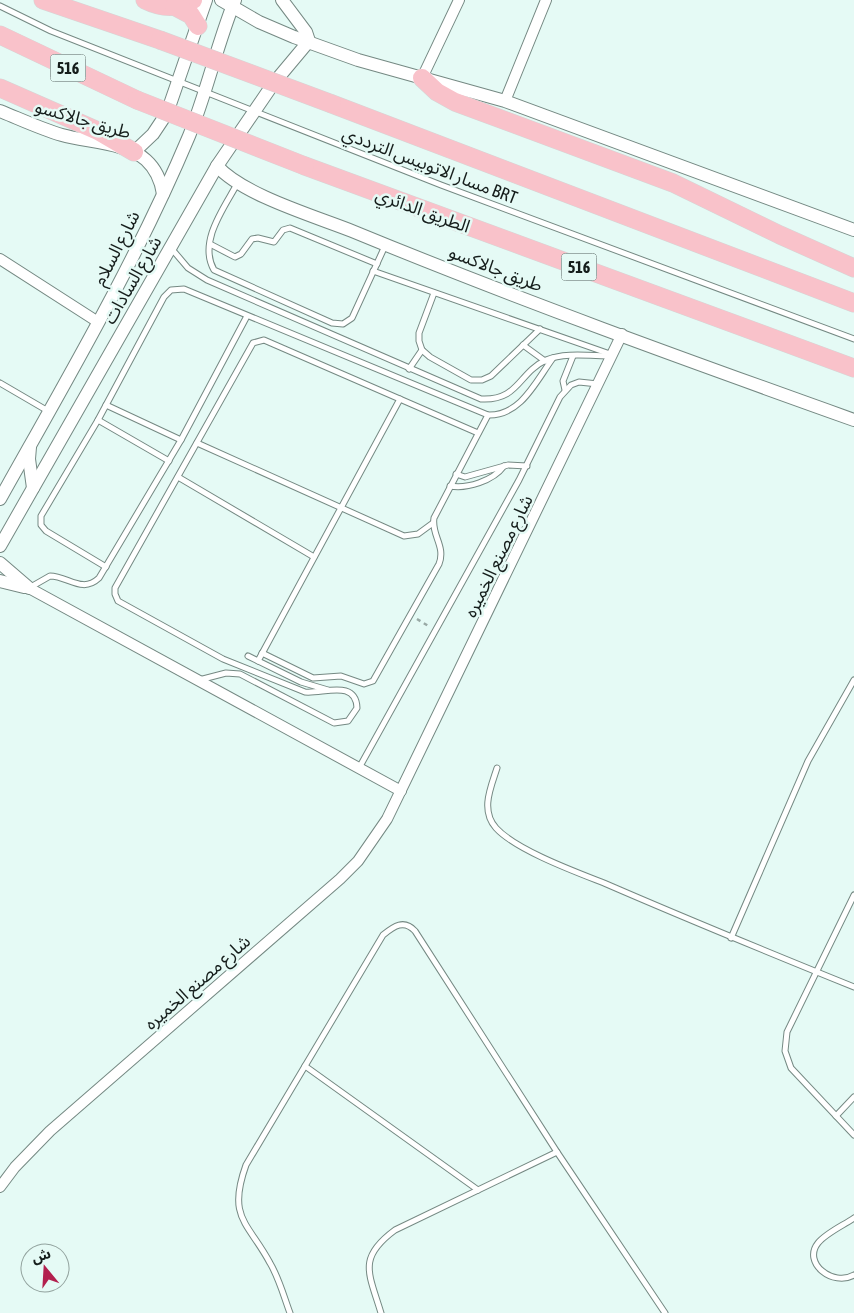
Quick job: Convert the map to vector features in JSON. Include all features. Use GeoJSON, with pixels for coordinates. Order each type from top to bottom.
{"type":"FeatureCollection","features":[{"type":"Feature","properties":{"kind":"highway"},"geometry":{"type":"LineString","coordinates":[[44,0],[160,40],[332,104],[854,303]]}},
{"type":"Feature","properties":{"kind":"highway"},"geometry":{"type":"LineString","coordinates":[[145,0],[158,5],[174,6],[193,0]]}},
{"type":"Feature","properties":{"kind":"highway"},"geometry":{"type":"LineString","coordinates":[[174,6],[191,15],[198,26]]}},
{"type":"Feature","properties":{"kind":"highway","name":"الطريق الدائري"},"geometry":{"type":"LineString","coordinates":[[0,35],[137,100],[305,166],[854,368]]}},
{"type":"Feature","properties":{"kind":"highway"},"geometry":{"type":"LineString","coordinates":[[422,78],[437,92],[455,102],[673,183],[854,268]]}},
{"type":"Feature","properties":{"kind":"highway"},"geometry":{"type":"LineString","coordinates":[[0,88],[98,131],[134,152]]}},
{"type":"Feature","properties":{"kind":"street"},"geometry":{"type":"LineString","coordinates":[[134,152],[153,134],[167,113],[206,0]]}},
{"type":"Feature","properties":{"kind":"street"},"geometry":{"type":"LineString","coordinates":[[221,0],[234,4],[259,22],[358,60],[505,101],[854,230]]}},
{"type":"Feature","properties":{"kind":"street"},"geometry":{"type":"LineString","coordinates":[[282,0],[306,32],[309,41]]}},
{"type":"Feature","properties":{"kind":"street"},"geometry":{"type":"LineString","coordinates":[[422,78],[459,0]]}},
{"type":"Feature","properties":{"kind":"street"},"geometry":{"type":"LineString","coordinates":[[505,101],[546,0]]}},
{"type":"Feature","properties":{"kind":"street","name":"شارع السلام"},"geometry":{"type":"LineString","coordinates":[[0,500],[98,322],[163,194],[205,94],[234,4]]}},
{"type":"Feature","properties":{"kind":"street","name":"شارع السادات"},"geometry":{"type":"LineString","coordinates":[[0,546],[217,166],[273,84],[309,41]]}},
{"type":"Feature","properties":{"kind":"street","name":"طريق جالاكسو"},"geometry":{"type":"LineString","coordinates":[[0,111],[59,134],[134,152],[146,160],[155,170],[163,194]]}},
{"type":"Feature","properties":{"kind":"street","name":"طريق جالاكسو"},"geometry":{"type":"LineString","coordinates":[[217,166],[237,184],[385,245],[854,420]]}},
{"type":"Feature","properties":{"kind":"street"},"geometry":{"type":"LineString","coordinates":[[0,259],[98,322]]}},
{"type":"Feature","properties":{"kind":"street","name":"شارع مصنع الخميره"},"geometry":{"type":"LineString","coordinates":[[0,1187],[22,1160],[86,1098],[340,879],[374,841],[401,790],[622,334]]}},
{"type":"Feature","properties":{"kind":"street"},"geometry":{"type":"LineString","coordinates":[[31,444],[29,459],[33,488]]}},
{"type":"Feature","properties":{"kind":"street"},"geometry":{"type":"LineString","coordinates":[[0,563],[28,588],[401,790]]}},
{"type":"Feature","properties":{"kind":"street"},"geometry":{"type":"LineString","coordinates":[[0,581],[28,588]]}},
{"type":"Feature","properties":{"kind":"lane","name":"مسار الاتوبيس الترددي BRT"},"geometry":{"type":"LineString","coordinates":[[0,6],[51,31],[423,177],[854,339]]}},
{"type":"Feature","properties":{"kind":"lane"},"geometry":{"type":"LineString","coordinates":[[237,184],[214,226],[210,244],[210,265],[218,274],[337,324],[352,318],[385,245]]}},
{"type":"Feature","properties":{"kind":"lane"},"geometry":{"type":"LineString","coordinates":[[210,244],[233,257],[237,257],[254,238],[274,242],[283,230],[290,228],[377,264]]}},
{"type":"Feature","properties":{"kind":"lane"},"geometry":{"type":"LineString","coordinates":[[170,248],[188,268],[207,280],[481,399],[500,398],[511,393],[544,361],[553,358],[613,356]]}},
{"type":"Feature","properties":{"kind":"lane"},"geometry":{"type":"LineString","coordinates":[[373,271],[613,356]]}},
{"type":"Feature","properties":{"kind":"lane"},"geometry":{"type":"LineString","coordinates":[[106,567],[46,531],[40,522],[42,513],[98,420],[164,297],[171,290],[184,289],[488,415],[506,413],[518,406],[553,358]]}},
{"type":"Feature","properties":{"kind":"lane"},"geometry":{"type":"LineString","coordinates":[[434,293],[419,333],[419,342],[422,350],[430,358],[477,381],[491,376],[540,329]]}},
{"type":"Feature","properties":{"kind":"lane"},"geometry":{"type":"LineString","coordinates":[[28,588],[50,576],[86,586],[99,578],[181,440],[247,316]]}},
{"type":"Feature","properties":{"kind":"lane"},"geometry":{"type":"LineString","coordinates":[[198,680],[226,673],[240,674],[334,723],[348,721],[357,708],[355,698],[343,689],[305,692],[285,684],[223,659],[116,598],[115,588],[250,347],[257,340],[264,340],[478,433]]}},
{"type":"Feature","properties":{"kind":"lane"},"geometry":{"type":"LineString","coordinates":[[523,345],[544,361]]}},
{"type":"Feature","properties":{"kind":"lane"},"geometry":{"type":"LineString","coordinates":[[409,369],[422,350]]}},
{"type":"Feature","properties":{"kind":"lane"},"geometry":{"type":"LineString","coordinates":[[565,390],[563,380],[573,356]]}},
{"type":"Feature","properties":{"kind":"lane"},"geometry":{"type":"LineString","coordinates":[[358,768],[526,466],[565,390],[579,382],[599,384]]}},
{"type":"Feature","properties":{"kind":"lane"},"geometry":{"type":"LineString","coordinates":[[0,383],[49,411]]}},
{"type":"Feature","properties":{"kind":"lane"},"geometry":{"type":"LineString","coordinates":[[258,661],[400,399]]}},
{"type":"Feature","properties":{"kind":"lane"},"geometry":{"type":"LineString","coordinates":[[106,405],[181,440]]}},
{"type":"Feature","properties":{"kind":"lane"},"geometry":{"type":"LineString","coordinates":[[262,653],[314,678],[341,676],[367,684],[376,679],[441,559],[442,548],[433,523],[436,511],[488,415]]}},
{"type":"Feature","properties":{"kind":"lane"},"geometry":{"type":"LineString","coordinates":[[98,420],[169,461]]}},
{"type":"Feature","properties":{"kind":"lane"},"geometry":{"type":"LineString","coordinates":[[197,443],[341,506],[404,536],[418,534],[433,523]]}},
{"type":"Feature","properties":{"kind":"lane"},"geometry":{"type":"LineString","coordinates":[[456,474],[470,476],[504,466],[526,466]]}},
{"type":"Feature","properties":{"kind":"lane"},"geometry":{"type":"LineString","coordinates":[[450,486],[467,485],[487,479],[504,466]]}},
{"type":"Feature","properties":{"kind":"lane"},"geometry":{"type":"LineString","coordinates":[[178,476],[314,557]]}},
{"type":"Feature","properties":{"kind":"lane"},"geometry":{"type":"LineString","coordinates":[[248,656],[310,686],[331,690]]}},
{"type":"Feature","properties":{"kind":"lane"},"geometry":{"type":"LineString","coordinates":[[285,684],[289,677]]}},
{"type":"Feature","properties":{"kind":"lane"},"geometry":{"type":"LineString","coordinates":[[731,938],[808,761],[827,724],[852,691],[854,680]]}},
{"type":"Feature","properties":{"kind":"lane"},"geometry":{"type":"LineString","coordinates":[[498,768],[489,792],[487,812],[496,828],[502,833],[546,858],[731,938],[854,987]]}},
{"type":"Feature","properties":{"kind":"lane"},"geometry":{"type":"LineString","coordinates":[[854,895],[787,1032],[785,1051],[791,1068],[854,1135]]}},
{"type":"Feature","properties":{"kind":"lane"},"geometry":{"type":"LineString","coordinates":[[290,1313],[271,1264],[248,1230],[238,1200],[240,1183],[246,1165],[383,935],[398,924],[406,924],[416,931],[557,1152],[665,1313]]}},
{"type":"Feature","properties":{"kind":"lane"},"geometry":{"type":"LineString","coordinates":[[305,1066],[478,1190]]}},
{"type":"Feature","properties":{"kind":"lane"},"geometry":{"type":"LineString","coordinates":[[836,1116],[854,1097]]}},
{"type":"Feature","properties":{"kind":"lane"},"geometry":{"type":"LineString","coordinates":[[381,1313],[369,1274],[370,1257],[378,1243],[395,1230],[557,1152]]}},
{"type":"Feature","properties":{"kind":"lane"},"geometry":{"type":"LineString","coordinates":[[854,1218],[818,1242],[814,1253],[816,1263],[827,1276],[838,1280],[854,1275]]}},
{"type":"Feature","properties":{"kind":"path"},"geometry":{"type":"LineString","coordinates":[[411,616],[435,630]]}}]}
